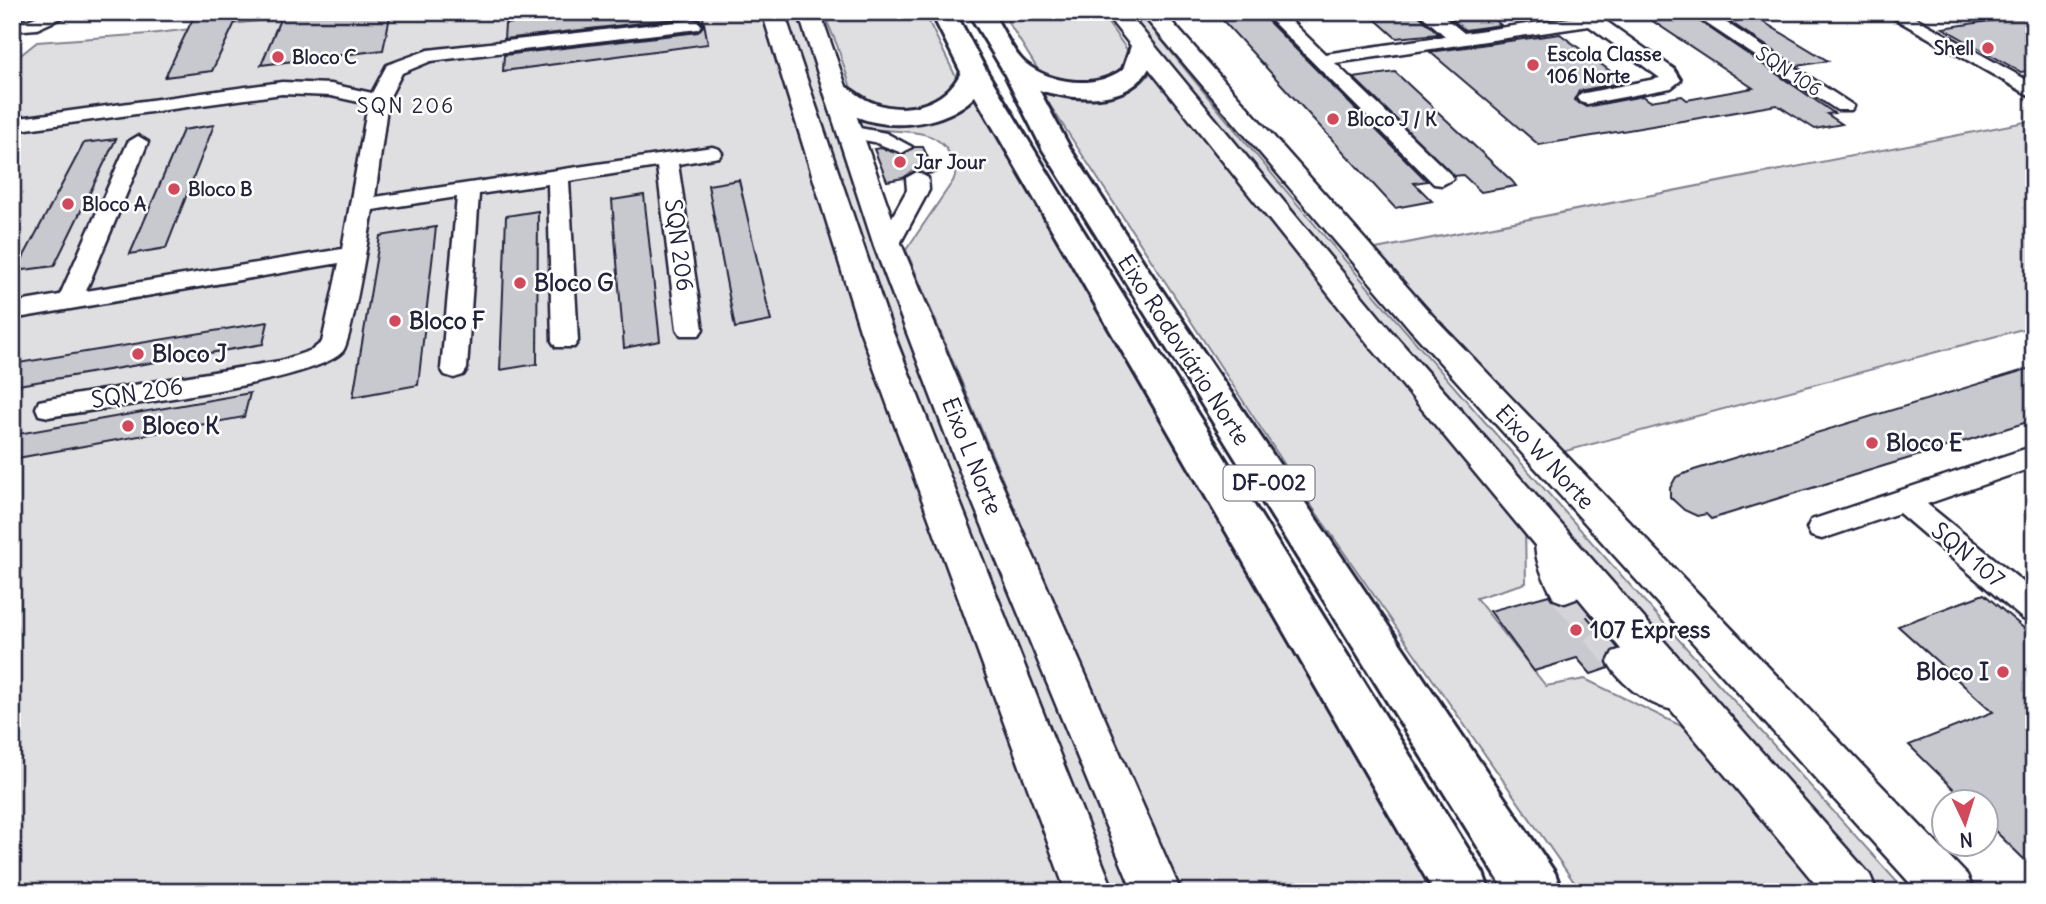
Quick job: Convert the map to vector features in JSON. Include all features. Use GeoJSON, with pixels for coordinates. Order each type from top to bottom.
{"type":"FeatureCollection","features":[{"type":"Feature","properties":{"kind":"highway","name":"Eixo Rodoviário Norte"},"geometry":{"type":"LineString","coordinates":[[943,12],[974,72],[1272,575],[1464,892]]}},
{"type":"Feature","properties":{"kind":"highway","name":"Eixo Rodoviário Norte"},"geometry":{"type":"LineString","coordinates":[[980,12],[1014,67],[1057,150],[1145,290],[1536,892]]}},
{"type":"Feature","properties":{"kind":"highway"},"geometry":{"type":"LineString","coordinates":[[1014,67],[1057,87],[1102,89],[1122,83],[1134,74],[1142,62],[1141,48]]}},
{"type":"Feature","properties":{"kind":"highway"},"geometry":{"type":"LineString","coordinates":[[836,91],[863,109],[895,115],[916,114],[948,105],[965,92],[974,72]]}},
{"type":"Feature","properties":{"kind":"main road","name":"Eixo L Norte"},"geometry":{"type":"LineString","coordinates":[[774,12],[876,330],[1090,892]]}},
{"type":"Feature","properties":{"kind":"main road","name":"Eixo L Norte"},"geometry":{"type":"LineString","coordinates":[[809,12],[888,246],[972,457],[1157,892]]}},
{"type":"Feature","properties":{"kind":"main road","name":"Eixo W Norte"},"geometry":{"type":"LineString","coordinates":[[1115,12],[1141,48],[1380,338],[1853,892]]}},
{"type":"Feature","properties":{"kind":"main road","name":"Eixo W Norte"},"geometry":{"type":"LineString","coordinates":[[1151,12],[1421,322],[1950,892]]}},
{"type":"Feature","properties":{"kind":"street"},"geometry":{"type":"LineString","coordinates":[[1272,12],[1441,179]]}},
{"type":"Feature","properties":{"kind":"street"},"geometry":{"type":"LineString","coordinates":[[1426,12],[1460,40]]}},
{"type":"Feature","properties":{"kind":"street","name":"SQN 106"},"geometry":{"type":"LineString","coordinates":[[1698,12],[1844,106]]}},
{"type":"Feature","properties":{"kind":"street"},"geometry":{"type":"LineString","coordinates":[[1892,12],[2034,92]]}},
{"type":"Feature","properties":{"kind":"street"},"geometry":{"type":"LineString","coordinates":[[16,34],[59,16]]}},
{"type":"Feature","properties":{"kind":"street"},"geometry":{"type":"LineString","coordinates":[[1320,60],[1460,40],[1586,16],[1667,73],[1671,80],[1664,84],[1587,98]]}},
{"type":"Feature","properties":{"kind":"street","name":"SQN 206"},"geometry":{"type":"LineString","coordinates":[[49,408],[283,369],[321,356],[334,345],[363,205],[378,100],[394,69],[428,56],[692,25]]}},
{"type":"Feature","properties":{"kind":"street"},"geometry":{"type":"LineString","coordinates":[[14,126],[282,88],[331,90],[378,100]]}},
{"type":"Feature","properties":{"kind":"street"},"geometry":{"type":"LineString","coordinates":[[849,132],[879,137],[902,147]]}},
{"type":"Feature","properties":{"kind":"street"},"geometry":{"type":"LineString","coordinates":[[70,301],[138,142]]}},
{"type":"Feature","properties":{"kind":"street"},"geometry":{"type":"LineString","coordinates":[[363,205],[712,153]]}},
{"type":"Feature","properties":{"kind":"street","name":"SQN 206"},"geometry":{"type":"LineString","coordinates":[[667,160],[690,329]]}},
{"type":"Feature","properties":{"kind":"street"},"geometry":{"type":"LineString","coordinates":[[558,176],[565,341]]}},
{"type":"Feature","properties":{"kind":"street"},"geometry":{"type":"LineString","coordinates":[[888,246],[918,190],[917,178]]}},
{"type":"Feature","properties":{"kind":"street"},"geometry":{"type":"LineString","coordinates":[[454,369],[469,188]]}},
{"type":"Feature","properties":{"kind":"street"},"geometry":{"type":"LineString","coordinates":[[12,311],[353,254]]}},
{"type":"Feature","properties":{"kind":"street","name":"SQN 107"},"geometry":{"type":"LineString","coordinates":[[1822,528],[2034,456]]}},
{"type":"Feature","properties":{"kind":"street","name":"SQN 107"},"geometry":{"type":"LineString","coordinates":[[1903,500],[2034,610]]}},
{"type":"Feature","properties":{"kind":"street"},"geometry":{"type":"LineString","coordinates":[[1550,537],[1554,563],[1564,590]]}},
{"type":"Feature","properties":{"kind":"street"},"geometry":{"type":"LineString","coordinates":[[1625,662],[1654,685],[1696,708]]}},
{"type":"Feature","properties":{"kind":"shaded area"},"geometry":{"type":"Polygon","coordinates":[[[333,12],[768,12],[1079,892],[12,892],[12,62],[37,42],[149,34],[333,12]]]}},
{"type":"Feature","properties":{"kind":"shaded area"},"geometry":{"type":"Polygon","coordinates":[[[785,12],[798,12],[874,235],[956,456],[1044,675],[1136,892],[1115,892],[1027,674],[900,345],[821,124],[785,12]]]}},
{"type":"Feature","properties":{"kind":"shaded area"},"geometry":{"type":"Polygon","coordinates":[[[823,12],[924,12],[958,81],[941,103],[897,111],[854,97],[823,12]]]}},
{"type":"Feature","properties":{"kind":"shaded area"},"geometry":{"type":"Polygon","coordinates":[[[1002,12],[1100,12],[1133,58],[1120,80],[1063,84],[1040,73],[1002,12]]]}},
{"type":"Feature","properties":{"kind":"shaded area"},"geometry":{"type":"Polygon","coordinates":[[[1127,12],[1139,12],[1420,348],[1906,892],[1880,892],[1806,810],[1352,286],[1127,12]]]}},
{"type":"Feature","properties":{"kind":"shaded area"},"geometry":{"type":"Polygon","coordinates":[[[1152,70],[1525,528],[1526,583],[1476,598],[1546,686],[1585,679],[1706,738],[1838,892],[1581,892],[1313,508],[1038,87],[1084,93],[1115,93],[1142,82],[1152,70]]]}},
{"type":"Feature","properties":{"kind":"shaded area"},"geometry":{"type":"Polygon","coordinates":[[[974,93],[1204,495],[1445,892],[1181,892],[1082,669],[906,250],[953,181],[956,171],[953,162],[943,145],[934,138],[910,132],[860,127],[853,113],[955,110],[974,93]]]}},
{"type":"Feature","properties":{"kind":"shaded area"},"geometry":{"type":"Polygon","coordinates":[[[2030,121],[2034,123],[2034,326],[1555,454],[1366,251],[2030,121]]]}},
{"type":"Feature","properties":{"kind":"building"},"geometry":{"type":"Polygon","coordinates":[[[196,12],[240,12],[212,71],[165,77],[196,12]]]}},
{"type":"Feature","properties":{"kind":"building"},"geometry":{"type":"Polygon","coordinates":[[[283,12],[391,12],[383,50],[261,65],[283,12]]]}},
{"type":"Feature","properties":{"kind":"building"},"geometry":{"type":"Polygon","coordinates":[[[596,12],[702,12],[708,44],[503,71],[504,55],[698,32],[704,25],[700,19],[692,17],[504,39],[505,24],[596,12]]]}},
{"type":"Feature","properties":{"kind":"building","name":"Bloco J / K"},"geometry":{"type":"Polygon","coordinates":[[[1215,12],[1259,12],[1427,181],[1414,183],[1432,201],[1395,208],[1215,12]]]}},
{"type":"Feature","properties":{"kind":"building"},"geometry":{"type":"Polygon","coordinates":[[[1367,12],[1415,12],[1439,34],[1396,38],[1367,12]]]}},
{"type":"Feature","properties":{"kind":"building"},"geometry":{"type":"Polygon","coordinates":[[[1442,12],[1485,12],[1501,25],[1465,30],[1442,12]]]}},
{"type":"Feature","properties":{"kind":"building"},"geometry":{"type":"Polygon","coordinates":[[[1639,12],[1686,12],[1834,113],[1827,114],[1842,124],[1815,129],[1777,105],[1539,145],[1430,52],[1560,34],[1625,82],[1579,91],[1575,100],[1586,107],[1643,96],[1650,101],[1682,96],[1687,100],[1753,88],[1639,12]]]}},
{"type":"Feature","properties":{"kind":"building"},"geometry":{"type":"Polygon","coordinates":[[[1715,12],[1747,12],[1828,61],[1797,66],[1715,12]]]}},
{"type":"Feature","properties":{"kind":"building"},"geometry":{"type":"Polygon","coordinates":[[[2034,14],[2034,70],[2021,72],[1943,28],[2034,14]]]}},
{"type":"Feature","properties":{"kind":"building"},"geometry":{"type":"Polygon","coordinates":[[[1395,72],[1516,186],[1481,192],[1463,175],[1454,176],[1354,78],[1395,72]]]}},
{"type":"Feature","properties":{"kind":"building","name":"Bloco B"},"geometry":{"type":"Polygon","coordinates":[[[214,125],[166,248],[130,254],[183,130],[214,125]]]}},
{"type":"Feature","properties":{"kind":"building","name":"Bloco A"},"geometry":{"type":"Polygon","coordinates":[[[116,139],[54,266],[16,271],[84,143],[116,139]]]}},
{"type":"Feature","properties":{"kind":"building","name":"Jar Jour"},"geometry":{"type":"Polygon","coordinates":[[[914,147],[923,147],[935,173],[927,174],[916,170],[903,178],[887,181],[874,149],[881,148],[901,155],[914,147]]]}},
{"type":"Feature","properties":{"kind":"building"},"geometry":{"type":"Polygon","coordinates":[[[739,180],[771,321],[735,328],[708,185],[739,180]]]}},
{"type":"Feature","properties":{"kind":"building"},"geometry":{"type":"Polygon","coordinates":[[[644,195],[660,341],[624,348],[612,200],[644,195]]]}},
{"type":"Feature","properties":{"kind":"building","name":"Bloco G"},"geometry":{"type":"Polygon","coordinates":[[[538,211],[537,364],[500,370],[506,216],[538,211]]]}},
{"type":"Feature","properties":{"kind":"building","name":"Bloco F"},"geometry":{"type":"Polygon","coordinates":[[[436,227],[418,385],[353,397],[380,236],[436,227]]]}},
{"type":"Feature","properties":{"kind":"building","name":"Bloco J"},"geometry":{"type":"Polygon","coordinates":[[[268,322],[263,344],[12,386],[12,364],[268,322]]]}},
{"type":"Feature","properties":{"kind":"building","name":"Bloco E"},"geometry":{"type":"Polygon","coordinates":[[[2034,367],[2034,420],[1711,519],[1706,514],[1697,516],[1684,510],[1670,497],[1670,488],[1676,477],[1694,470],[2034,367]]]}},
{"type":"Feature","properties":{"kind":"building","name":"Bloco K"},"geometry":{"type":"Polygon","coordinates":[[[250,393],[244,417],[12,459],[12,435],[250,393]]]}},
{"type":"Feature","properties":{"kind":"building"},"geometry":{"type":"Polygon","coordinates":[[[1984,594],[2034,637],[2034,869],[2000,836],[2000,788],[1953,788],[1909,745],[1993,712],[1898,626],[1984,594]]]}},
{"type":"Feature","properties":{"kind":"building"},"geometry":{"type":"Polygon","coordinates":[[[1549,595],[1553,601],[1564,605],[1575,602],[1614,649],[1606,661],[1609,668],[1591,674],[1577,658],[1534,671],[1490,611],[1549,595]]]}},
{"type":"Feature","properties":{"kind":"tunnel"},"geometry":{"type":"LineString","coordinates":[[902,147],[917,178]]}},
{"type":"Feature","properties":{"kind":"tunnel"},"geometry":{"type":"LineString","coordinates":[[1565,590],[1625,662]]}},
{"type":"Feature","properties":{"kind":"place","name":"Shell"},"geometry":{"type":"Point","coordinates":[1988,48]}},
{"type":"Feature","properties":{"kind":"place","name":"Bloco C"},"geometry":{"type":"Point","coordinates":[278,57]}},
{"type":"Feature","properties":{"kind":"place","name":"Escola Classe 106 Norte"},"geometry":{"type":"Point","coordinates":[1533,65]}},
{"type":"Feature","properties":{"kind":"place","name":"Bloco J / K"},"geometry":{"type":"Point","coordinates":[1333,119]}},
{"type":"Feature","properties":{"kind":"place","name":"Jar Jour"},"geometry":{"type":"Point","coordinates":[900,162]}},
{"type":"Feature","properties":{"kind":"place","name":"Bloco B"},"geometry":{"type":"Point","coordinates":[174,189]}},
{"type":"Feature","properties":{"kind":"place","name":"Bloco A"},"geometry":{"type":"Point","coordinates":[68,204]}},
{"type":"Feature","properties":{"kind":"place","name":"Bloco G"},"geometry":{"type":"Point","coordinates":[520,283]}},
{"type":"Feature","properties":{"kind":"place","name":"Bloco F"},"geometry":{"type":"Point","coordinates":[395,321]}},
{"type":"Feature","properties":{"kind":"place","name":"Bloco J"},"geometry":{"type":"Point","coordinates":[138,354]}},
{"type":"Feature","properties":{"kind":"place","name":"Bloco K"},"geometry":{"type":"Point","coordinates":[128,426]}},
{"type":"Feature","properties":{"kind":"place","name":"Bloco E"},"geometry":{"type":"Point","coordinates":[1872,443]}},
{"type":"Feature","properties":{"kind":"place","name":"107 Express"},"geometry":{"type":"Point","coordinates":[1576,630]}},
{"type":"Feature","properties":{"kind":"place","name":"Bloco I"},"geometry":{"type":"Point","coordinates":[2003,672]}},
{"type":"Feature","properties":{"kind":"district","name":"SQN 206"},"geometry":{"type":"Point","coordinates":[406,106]}}]}
